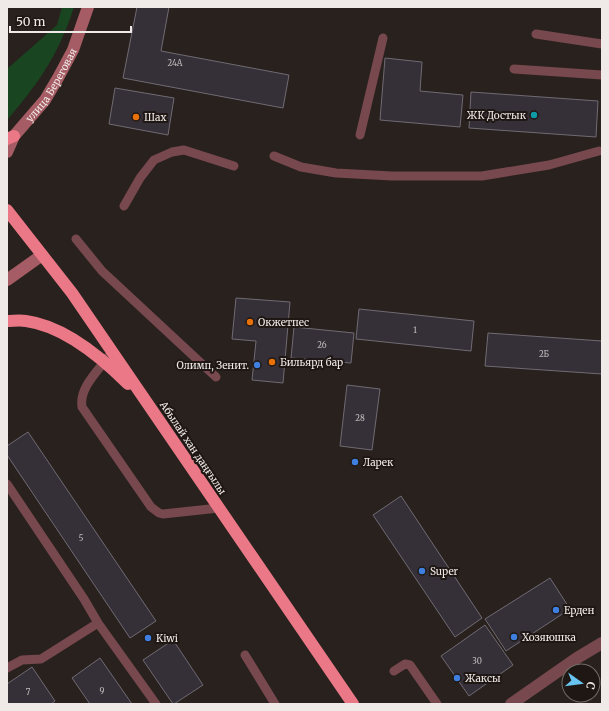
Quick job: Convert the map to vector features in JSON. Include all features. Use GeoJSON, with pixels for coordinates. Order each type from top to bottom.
{"type":"FeatureCollection","features":[{"type":"Feature","properties":{"kind":"highway","name":"Абылай хан даңғылы"},"geometry":{"type":"LineString","coordinates":[[7,210],[72,293],[354,704]]}},
{"type":"Feature","properties":{"kind":"highway"},"geometry":{"type":"LineString","coordinates":[[7,321],[26,321],[59,332],[89,350],[104,362],[151,408]]}},
{"type":"Feature","properties":{"kind":"street","name":"улица Береговая"},"geometry":{"type":"LineString","coordinates":[[7,152],[11,138],[45,100],[58,78],[73,50],[88,7]]}},
{"type":"Feature","properties":{"kind":"street"},"geometry":{"type":"LineString","coordinates":[[7,201],[15,221]]}},
{"type":"Feature","properties":{"kind":"street"},"geometry":{"type":"LineString","coordinates":[[7,280],[42,255]]}},
{"type":"Feature","properties":{"kind":"street"},"geometry":{"type":"LineString","coordinates":[[511,704],[577,658],[602,643]]}},
{"type":"Feature","properties":{"kind":"lane"},"geometry":{"type":"LineString","coordinates":[[536,34],[602,44]]}},
{"type":"Feature","properties":{"kind":"lane"},"geometry":{"type":"LineString","coordinates":[[360,135],[383,38]]}},
{"type":"Feature","properties":{"kind":"lane"},"geometry":{"type":"LineString","coordinates":[[514,69],[602,75]]}},
{"type":"Feature","properties":{"kind":"lane"},"geometry":{"type":"LineString","coordinates":[[124,206],[140,178],[154,160],[172,152],[184,150],[234,166]]}},
{"type":"Feature","properties":{"kind":"lane"},"geometry":{"type":"LineString","coordinates":[[274,156],[301,167],[336,173],[392,176],[482,176],[550,165],[599,151]]}},
{"type":"Feature","properties":{"kind":"lane"},"geometry":{"type":"LineString","coordinates":[[76,240],[102,271],[216,377]]}},
{"type":"Feature","properties":{"kind":"lane"},"geometry":{"type":"LineString","coordinates":[[112,351],[84,388],[81,401],[82,407],[151,507],[158,513],[163,514],[219,508]]}},
{"type":"Feature","properties":{"kind":"lane"},"geometry":{"type":"LineString","coordinates":[[7,484],[80,592],[98,623],[156,704]]}},
{"type":"Feature","properties":{"kind":"lane"},"geometry":{"type":"LineString","coordinates":[[7,668],[22,660],[41,660],[98,623]]}},
{"type":"Feature","properties":{"kind":"lane"},"geometry":{"type":"LineString","coordinates":[[245,655],[275,704]]}},
{"type":"Feature","properties":{"kind":"lane"},"geometry":{"type":"LineString","coordinates":[[394,671],[405,664],[410,665],[437,704]]}},
{"type":"Feature","properties":{"kind":"green space"},"geometry":{"type":"Polygon","coordinates":[[[62,7],[74,7],[55,54],[29,93],[7,120],[7,69],[57,25],[62,7]]]}},
{"type":"Feature","properties":{"kind":"building"},"geometry":{"type":"Polygon","coordinates":[[[137,7],[169,7],[161,51],[289,75],[283,108],[123,78],[137,7]]]}},
{"type":"Feature","properties":{"kind":"building"},"geometry":{"type":"Polygon","coordinates":[[[385,58],[422,62],[420,91],[463,95],[460,127],[380,120],[385,58]]]}},
{"type":"Feature","properties":{"kind":"building"},"geometry":{"type":"Polygon","coordinates":[[[115,88],[174,98],[168,135],[109,124],[115,88]]]}},
{"type":"Feature","properties":{"kind":"building","name":"ЖК Достык"},"geometry":{"type":"Polygon","coordinates":[[[471,92],[598,101],[596,137],[469,128],[471,92]]]}},
{"type":"Feature","properties":{"kind":"building"},"geometry":{"type":"Polygon","coordinates":[[[236,298],[290,302],[283,383],[252,380],[256,341],[232,339],[236,298]]]}},
{"type":"Feature","properties":{"kind":"building"},"geometry":{"type":"Polygon","coordinates":[[[359,309],[474,321],[471,351],[356,339],[359,309]]]}},
{"type":"Feature","properties":{"kind":"building"},"geometry":{"type":"Polygon","coordinates":[[[294,327],[354,333],[351,363],[291,358],[294,327]]]}},
{"type":"Feature","properties":{"kind":"building"},"geometry":{"type":"Polygon","coordinates":[[[488,333],[602,341],[602,374],[485,366],[488,333]]]}},
{"type":"Feature","properties":{"kind":"building"},"geometry":{"type":"Polygon","coordinates":[[[347,385],[380,389],[372,450],[340,446],[347,385]]]}},
{"type":"Feature","properties":{"kind":"building"},"geometry":{"type":"Polygon","coordinates":[[[28,432],[156,621],[130,638],[7,455],[7,446],[28,432]]]}},
{"type":"Feature","properties":{"kind":"building"},"geometry":{"type":"Polygon","coordinates":[[[401,496],[482,618],[455,637],[373,515],[401,496]]]}},
{"type":"Feature","properties":{"kind":"building"},"geometry":{"type":"Polygon","coordinates":[[[550,578],[570,609],[506,651],[485,619],[550,578]]]}},
{"type":"Feature","properties":{"kind":"building"},"geometry":{"type":"Polygon","coordinates":[[[485,625],[513,665],[469,696],[441,656],[485,625]]]}},
{"type":"Feature","properties":{"kind":"building"},"geometry":{"type":"Polygon","coordinates":[[[173,640],[203,685],[174,704],[143,660],[173,640]]]}},
{"type":"Feature","properties":{"kind":"building"},"geometry":{"type":"Polygon","coordinates":[[[100,658],[132,704],[90,704],[72,678],[100,658]]]}},
{"type":"Feature","properties":{"kind":"building"},"geometry":{"type":"Polygon","coordinates":[[[32,667],[55,701],[51,704],[7,704],[7,684],[32,667]]]}},
{"type":"Feature","properties":{"kind":"place","name":"ЖК Достык"},"geometry":{"type":"Point","coordinates":[534,115]}},
{"type":"Feature","properties":{"kind":"place","name":"Шах"},"geometry":{"type":"Point","coordinates":[136,117]}},
{"type":"Feature","properties":{"kind":"place","name":"Окжетпес"},"geometry":{"type":"Point","coordinates":[250,322]}},
{"type":"Feature","properties":{"kind":"place","name":"Бильярд бар"},"geometry":{"type":"Point","coordinates":[272,362]}},
{"type":"Feature","properties":{"kind":"place","name":"Олимп, Зенит."},"geometry":{"type":"Point","coordinates":[257,365]}},
{"type":"Feature","properties":{"kind":"place","name":"Ларек"},"geometry":{"type":"Point","coordinates":[355,462]}},
{"type":"Feature","properties":{"kind":"place","name":"Super"},"geometry":{"type":"Point","coordinates":[422,571]}},
{"type":"Feature","properties":{"kind":"place","name":"Ерден"},"geometry":{"type":"Point","coordinates":[556,610]}},
{"type":"Feature","properties":{"kind":"place","name":"Хозяюшка"},"geometry":{"type":"Point","coordinates":[514,637]}},
{"type":"Feature","properties":{"kind":"place","name":"Kiwi"},"geometry":{"type":"Point","coordinates":[148,638]}},
{"type":"Feature","properties":{"kind":"place","name":"Жаксы"},"geometry":{"type":"Point","coordinates":[457,678]}}]}
